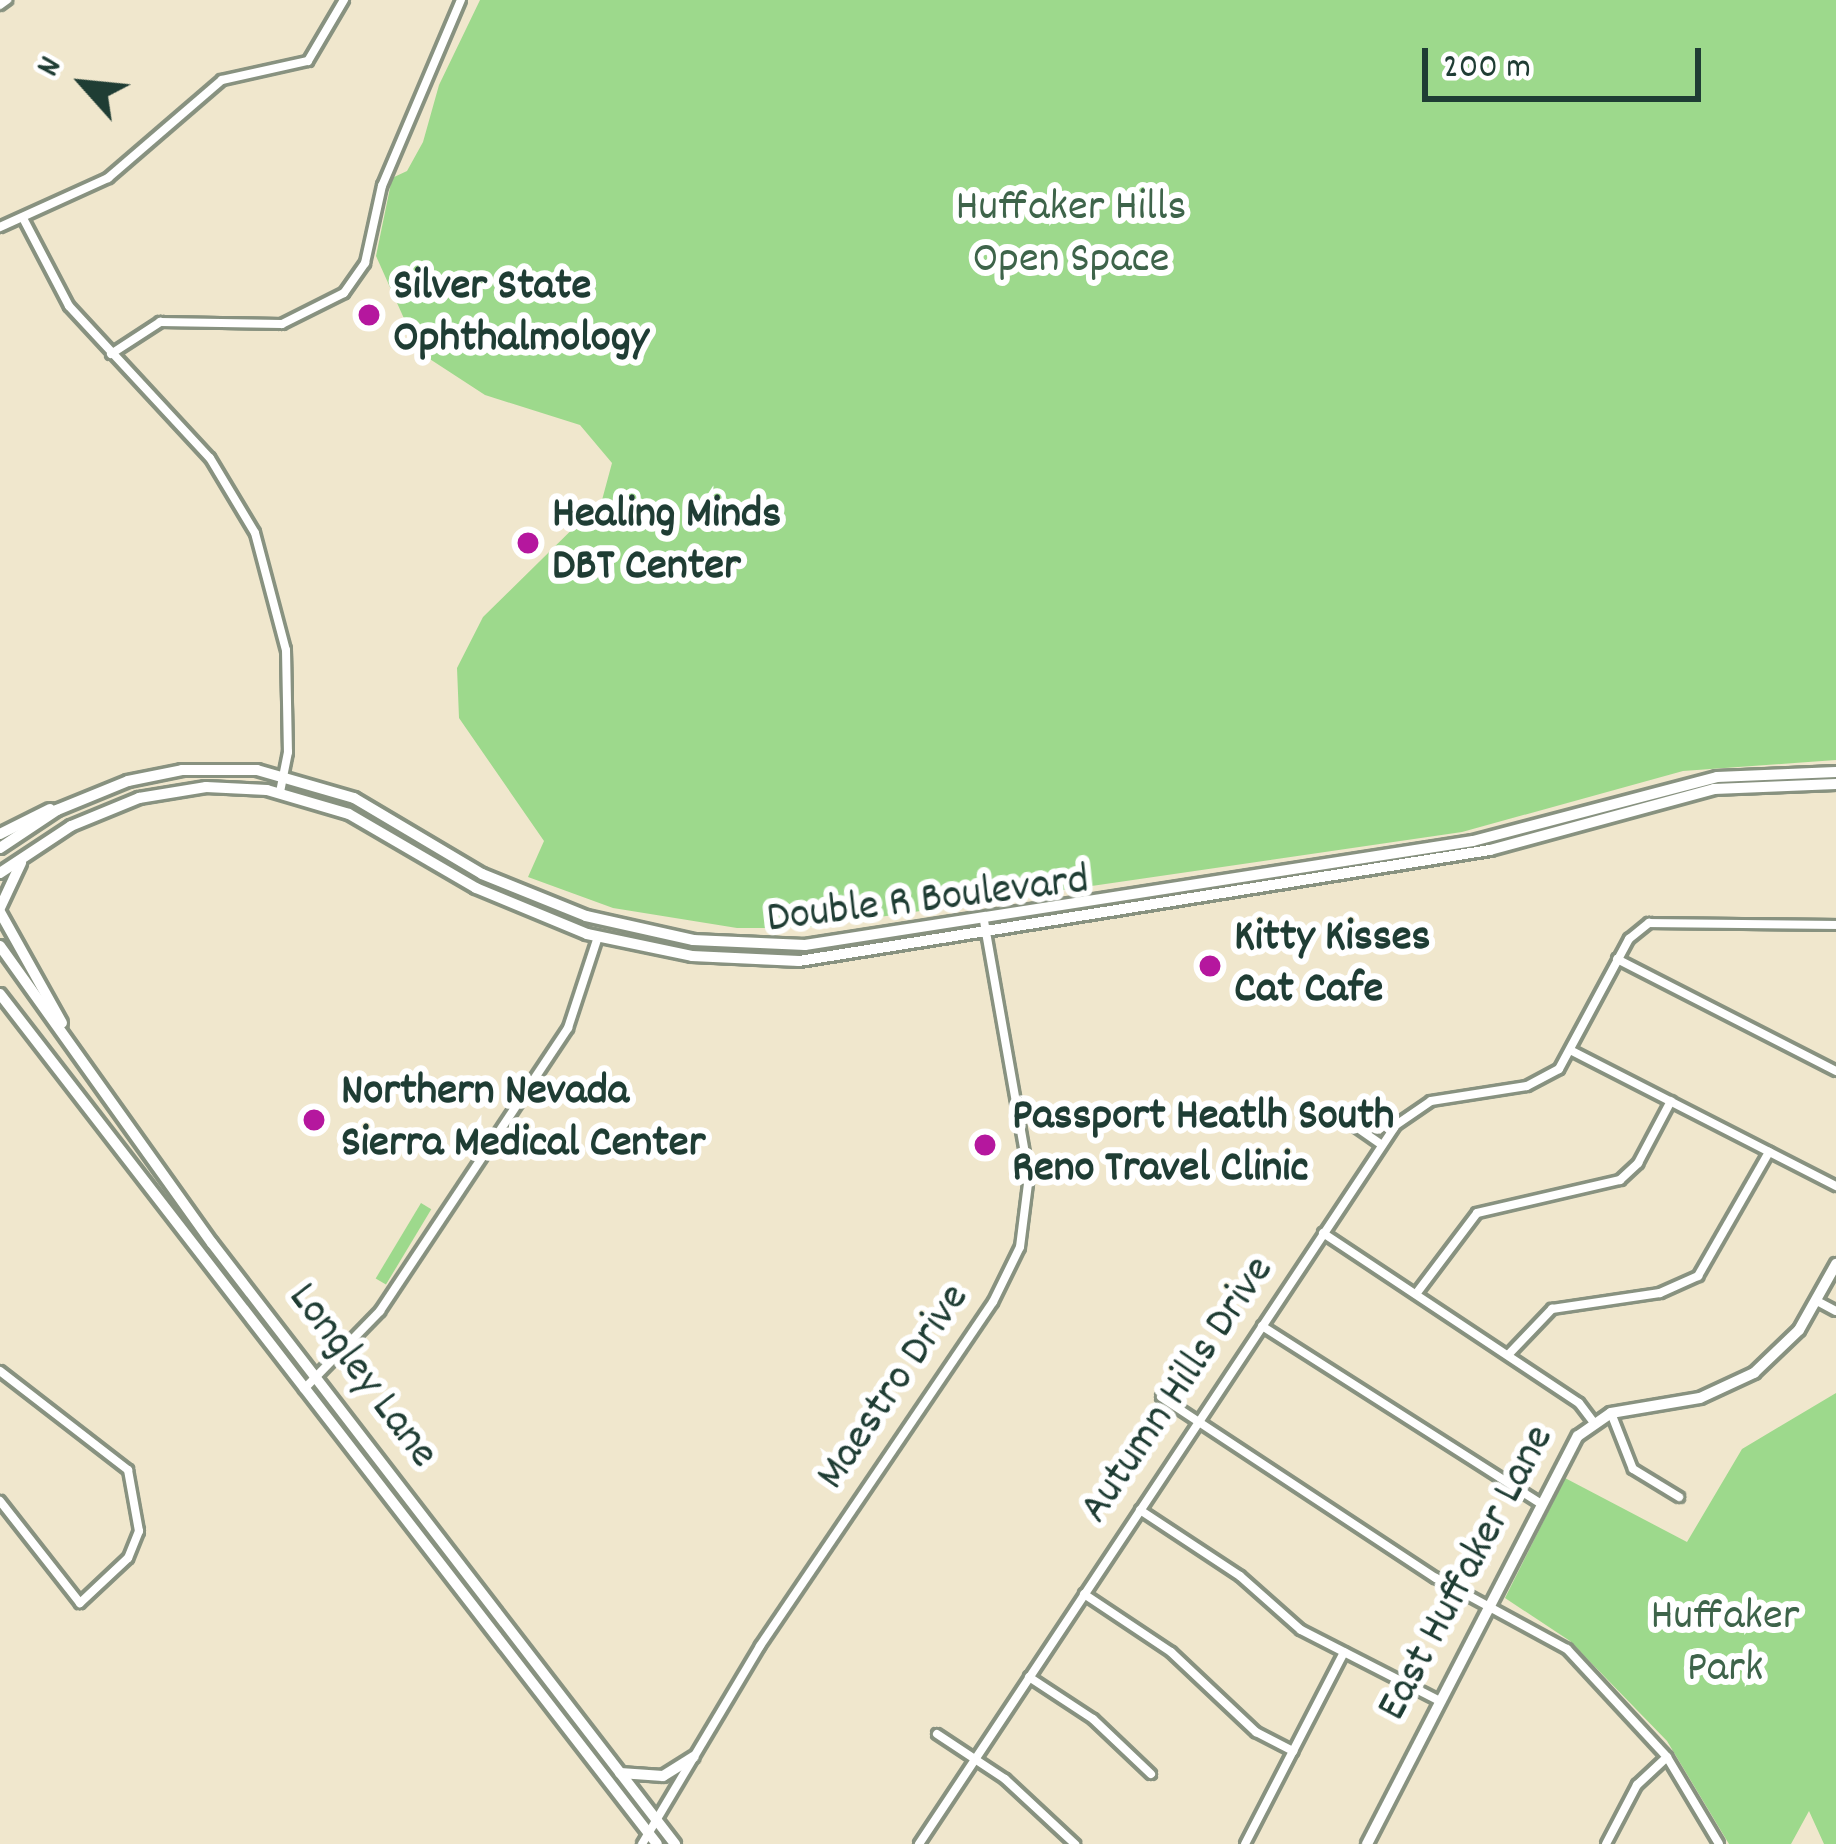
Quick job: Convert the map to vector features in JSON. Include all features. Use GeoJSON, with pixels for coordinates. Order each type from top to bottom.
{"type":"FeatureCollection","features":[{"type":"Feature","properties":{"kind":"main road","name":"Double R Boulevard"},"geometry":{"type":"LineString","coordinates":[[0,848],[70,803],[182,770],[283,775],[353,798],[531,897],[638,930],[805,945],[1495,837],[1700,779],[1836,772]]}},
{"type":"Feature","properties":{"kind":"main road","name":"Double R Boulevard"},"geometry":{"type":"LineString","coordinates":[[0,873],[37,848],[153,794],[206,787],[280,792],[350,814],[497,899],[598,937],[778,962],[987,935],[1490,850],[1714,789],[1836,784]]}},
{"type":"Feature","properties":{"kind":"main road"},"geometry":{"type":"LineString","coordinates":[[0,835],[70,803]]}},
{"type":"Feature","properties":{"kind":"main road"},"geometry":{"type":"LineString","coordinates":[[37,848],[0,910],[67,1037]]}},
{"type":"Feature","properties":{"kind":"main road","name":"Longley Lane"},"geometry":{"type":"LineString","coordinates":[[0,946],[316,1378],[676,1844]]}},
{"type":"Feature","properties":{"kind":"main road","name":"Longley Lane"},"geometry":{"type":"LineString","coordinates":[[0,995],[649,1841]]}},
{"type":"Feature","properties":{"kind":"main road","name":"East Huffaker Lane"},"geometry":{"type":"LineString","coordinates":[[1367,1844],[1570,1448],[1594,1423],[1611,1414],[1736,1384],[1786,1346],[1836,1264]]}},
{"type":"Feature","properties":{"kind":"main road"},"geometry":{"type":"LineString","coordinates":[[620,1773],[663,1775],[694,1757]]}},
{"type":"Feature","properties":{"kind":"street"},"geometry":{"type":"LineString","coordinates":[[0,227],[47,210],[117,172],[222,80],[308,61],[344,0]]}},
{"type":"Feature","properties":{"kind":"street"},"geometry":{"type":"LineString","coordinates":[[111,354],[160,322],[282,324],[344,293],[365,263],[382,186],[460,0]]}},
{"type":"Feature","properties":{"kind":"street"},"geometry":{"type":"LineString","coordinates":[[24,220],[57,290],[211,458],[262,552],[286,650],[280,792]]}},
{"type":"Feature","properties":{"kind":"street","name":"Autumn Hills Drive"},"geometry":{"type":"LineString","coordinates":[[919,1844],[1382,1144],[1419,1107],[1538,1083],[1572,1051],[1633,934],[1660,919],[1836,926]]}},
{"type":"Feature","properties":{"kind":"street","name":"Maestro Drive"},"geometry":{"type":"LineString","coordinates":[[649,1841],[694,1757],[993,1302],[1020,1247],[1029,1176],[984,920]]}},
{"type":"Feature","properties":{"kind":"street"},"geometry":{"type":"LineString","coordinates":[[304,1389],[380,1311],[568,1028],[598,937]]}},
{"type":"Feature","properties":{"kind":"street"},"geometry":{"type":"LineString","coordinates":[[1617,959],[1836,1071]]}},
{"type":"Feature","properties":{"kind":"street"},"geometry":{"type":"LineString","coordinates":[[1572,1051],[1836,1186]]}},
{"type":"Feature","properties":{"kind":"street"},"geometry":{"type":"LineString","coordinates":[[1416,1294],[1478,1214],[1620,1180],[1638,1163],[1671,1101]]}},
{"type":"Feature","properties":{"kind":"street"},"geometry":{"type":"LineString","coordinates":[[1339,1115],[1382,1144]]}},
{"type":"Feature","properties":{"kind":"street"},"geometry":{"type":"LineString","coordinates":[[1508,1355],[1552,1310],[1660,1293],[1698,1276],[1769,1152]]}},
{"type":"Feature","properties":{"kind":"street"},"geometry":{"type":"LineString","coordinates":[[1323,1233],[1579,1403],[1594,1423]]}},
{"type":"Feature","properties":{"kind":"street"},"geometry":{"type":"LineString","coordinates":[[1817,1301],[1836,1311]]}},
{"type":"Feature","properties":{"kind":"street"},"geometry":{"type":"LineString","coordinates":[[1262,1325],[1540,1504]]}},
{"type":"Feature","properties":{"kind":"street"},"geometry":{"type":"LineString","coordinates":[[0,1371],[128,1470],[139,1494],[139,1531],[128,1558],[80,1603],[0,1501]]}},
{"type":"Feature","properties":{"kind":"street"},"geometry":{"type":"LineString","coordinates":[[1161,1397],[1488,1606],[1567,1649],[1667,1757],[1719,1844]]}},
{"type":"Feature","properties":{"kind":"street"},"geometry":{"type":"LineString","coordinates":[[1611,1414],[1634,1469],[1679,1496]]}},
{"type":"Feature","properties":{"kind":"street"},"geometry":{"type":"LineString","coordinates":[[1141,1510],[1240,1576],[1290,1622],[1440,1701]]}},
{"type":"Feature","properties":{"kind":"street"},"geometry":{"type":"LineString","coordinates":[[1084,1594],[1171,1652],[1256,1732],[1293,1750]]}},
{"type":"Feature","properties":{"kind":"street"},"geometry":{"type":"LineString","coordinates":[[1245,1844],[1343,1652]]}},
{"type":"Feature","properties":{"kind":"street"},"geometry":{"type":"LineString","coordinates":[[1030,1677],[1093,1719],[1151,1774]]}},
{"type":"Feature","properties":{"kind":"street"},"geometry":{"type":"LineString","coordinates":[[937,1734],[975,1759],[1075,1844]]}},
{"type":"Feature","properties":{"kind":"street"},"geometry":{"type":"LineString","coordinates":[[1606,1844],[1637,1785],[1667,1757]]}},
{"type":"Feature","properties":{"kind":"green space","name":"Huffaker Hills Open Space"},"geometry":{"type":"Polygon","coordinates":[[[480,0],[1836,0],[1836,760],[1683,771],[1462,832],[804,928],[737,928],[613,908],[528,877],[544,841],[459,718],[457,668],[483,617],[602,500],[612,463],[580,425],[485,395],[419,352],[376,256],[392,178],[407,171],[423,142],[439,85],[480,0]]]}},
{"type":"Feature","properties":{"kind":"green space"},"geometry":{"type":"Polygon","coordinates":[[[421,1203],[431,1209],[386,1285],[376,1278],[421,1203]]]}},
{"type":"Feature","properties":{"kind":"green space","name":"Huffaker Park"},"geometry":{"type":"Polygon","coordinates":[[[1836,1393],[1836,1844],[1824,1844],[1809,1811],[1791,1844],[1729,1844],[1667,1741],[1570,1641],[1505,1598],[1565,1478],[1687,1542],[1742,1449],[1836,1393]]]}},
{"type":"Feature","properties":{"kind":"place","name":"Silver State Ophthalmology"},"geometry":{"type":"Point","coordinates":[369,315]}},
{"type":"Feature","properties":{"kind":"place","name":"Healing Minds DBT Center"},"geometry":{"type":"Point","coordinates":[528,543]}},
{"type":"Feature","properties":{"kind":"place","name":"Kitty Kisses Cat Cafe"},"geometry":{"type":"Point","coordinates":[1210,966]}},
{"type":"Feature","properties":{"kind":"place","name":"Northern Nevada Sierra Medical Center"},"geometry":{"type":"Point","coordinates":[314,1120]}},
{"type":"Feature","properties":{"kind":"place","name":"Passport Heatlh South Reno Travel Clinic"},"geometry":{"type":"Point","coordinates":[985,1145]}}]}
